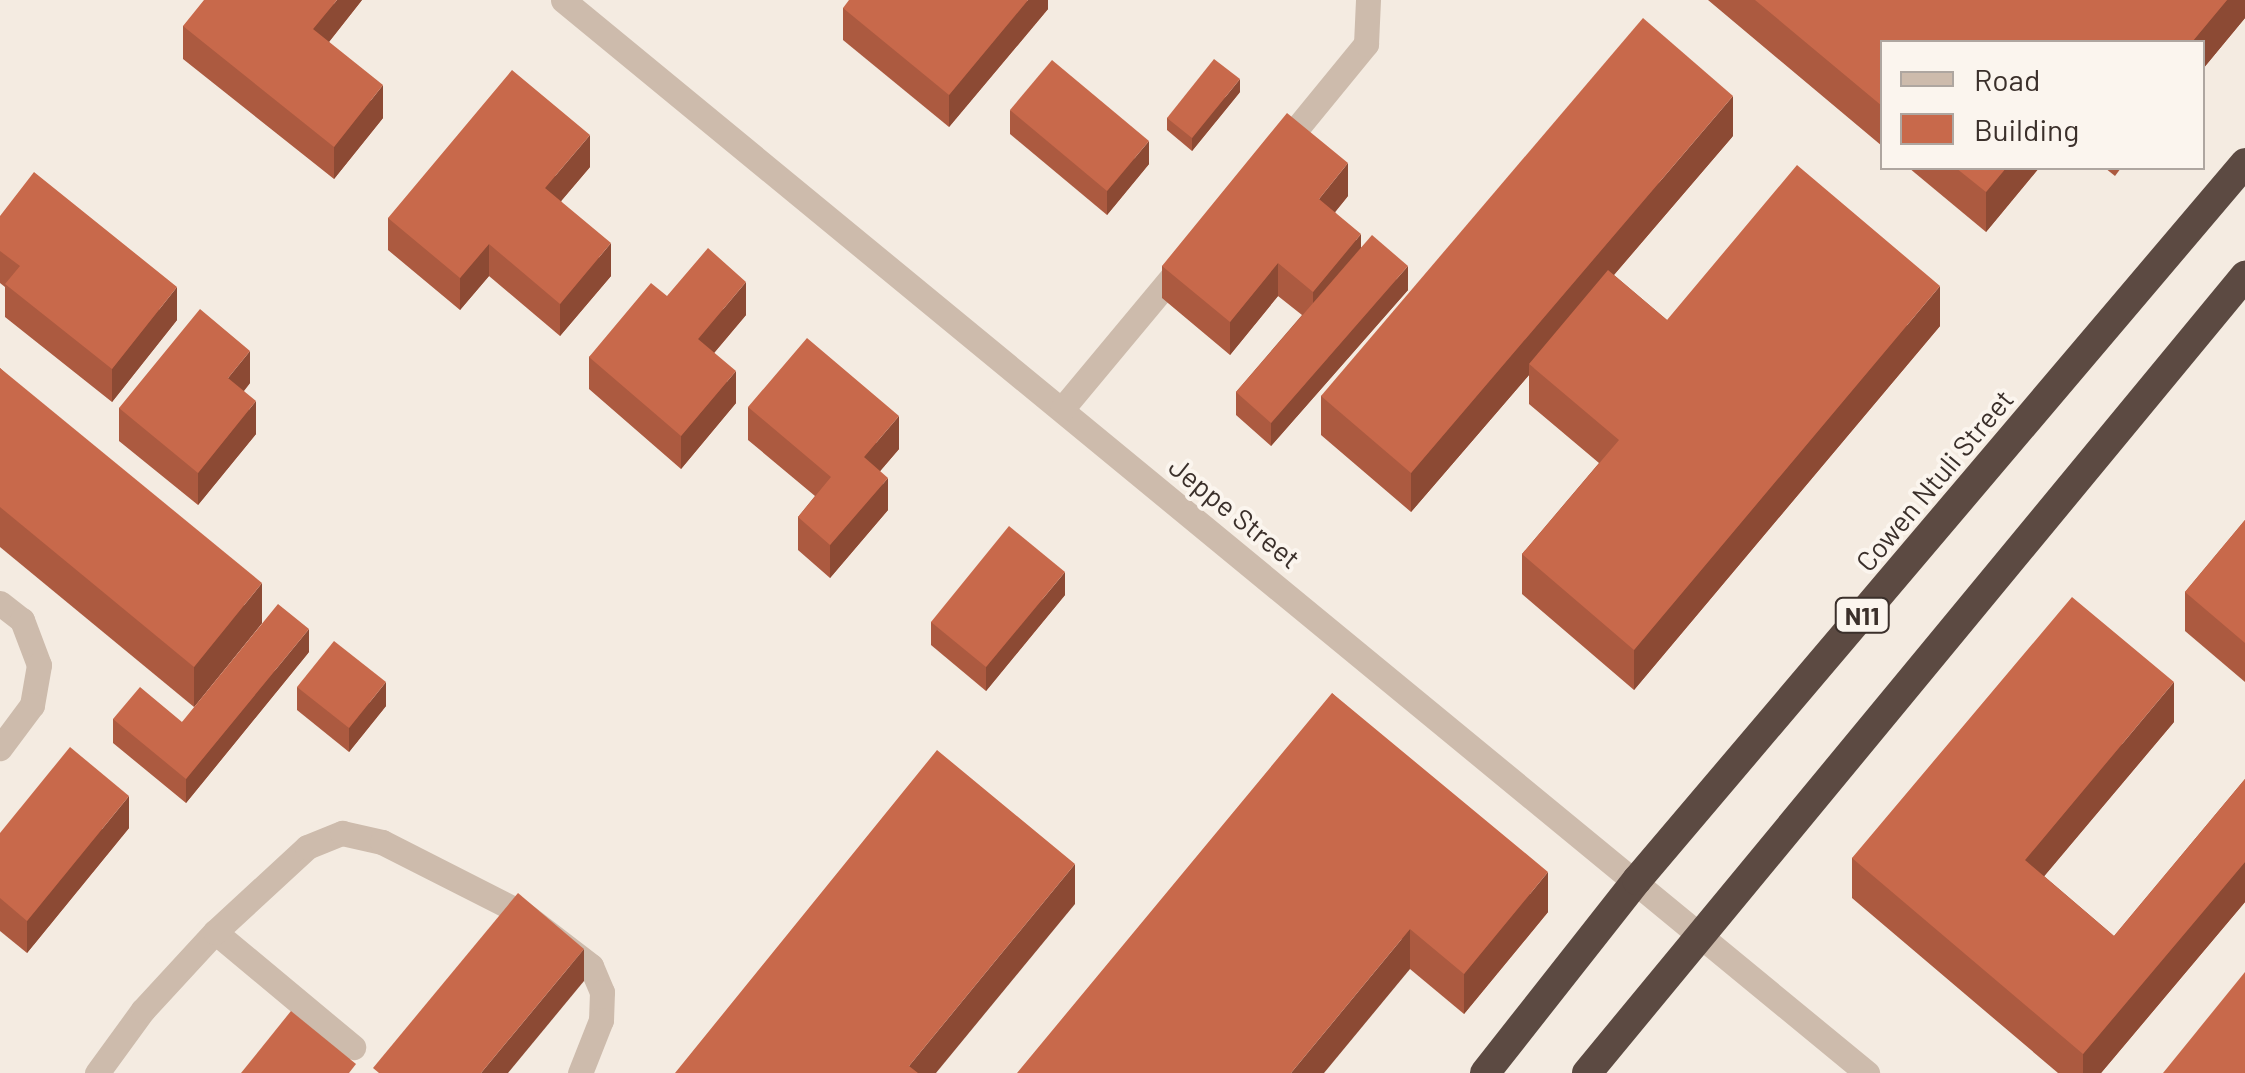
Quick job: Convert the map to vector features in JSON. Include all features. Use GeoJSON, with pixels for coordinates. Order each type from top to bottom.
{"type":"FeatureCollection","features":[{"type":"Feature","properties":{"kind":"highway","name":"Cowen Ntuli Street"},"geometry":{"type":"LineString","coordinates":[[1485,1073],[1637,880],[2245,162]]}},
{"type":"Feature","properties":{"kind":"highway"},"geometry":{"type":"LineString","coordinates":[[1588,1073],[1700,932],[2245,276]]}},
{"type":"Feature","properties":{"kind":"street","name":"Jeppe Street"},"geometry":{"type":"LineString","coordinates":[[564,0],[1867,1073]]}},
{"type":"Feature","properties":{"kind":"street"},"geometry":{"type":"LineString","coordinates":[[1264,168],[1366,44],[1368,0]]}},
{"type":"Feature","properties":{"kind":"street"},"geometry":{"type":"LineString","coordinates":[[1062,409],[1201,243]]}},
{"type":"Feature","properties":{"kind":"street"},"geometry":{"type":"LineString","coordinates":[[0,603],[22,620],[39,664],[32,705],[0,748]]}},
{"type":"Feature","properties":{"kind":"street"},"geometry":{"type":"LineString","coordinates":[[97,1073],[143,1010],[215,932],[307,847],[342,833],[367,836],[522,913],[591,966],[602,992],[601,1020],[580,1073]]}},
{"type":"Feature","properties":{"kind":"street"},"geometry":{"type":"LineString","coordinates":[[215,932],[353,1047]]}},
{"type":"Feature","properties":{"kind":"building"},"geometry":{"type":"Polygon","coordinates":[[[204,0],[337,0],[313,29],[383,85],[334,147],[183,26],[204,0]]]}},
{"type":"Feature","properties":{"kind":"building"},"geometry":{"type":"Polygon","coordinates":[[[849,0],[1028,0],[949,95],[843,8],[849,0]]]}},
{"type":"Feature","properties":{"kind":"building"},"geometry":{"type":"Polygon","coordinates":[[[1755,0],[2227,0],[2194,40],[1880,40],[1880,104],[1755,0]]]}},
{"type":"Feature","properties":{"kind":"building"},"geometry":{"type":"Polygon","coordinates":[[[1643,18],[1733,96],[1411,473],[1321,396],[1643,18]]]}},
{"type":"Feature","properties":{"kind":"building"},"geometry":{"type":"Polygon","coordinates":[[[1214,59],[1240,79],[1192,138],[1167,118],[1214,59]]]}},
{"type":"Feature","properties":{"kind":"building"},"geometry":{"type":"Polygon","coordinates":[[[1052,60],[1149,141],[1107,191],[1010,110],[1052,60]]]}},
{"type":"Feature","properties":{"kind":"building"},"geometry":{"type":"Polygon","coordinates":[[[512,70],[590,135],[545,188],[611,243],[560,304],[489,244],[460,278],[388,218],[512,70]]]}},
{"type":"Feature","properties":{"kind":"building"},"geometry":{"type":"Polygon","coordinates":[[[1287,113],[1348,163],[1319,199],[1361,234],[1313,292],[1278,263],[1230,322],[1162,266],[1287,113]]]}},
{"type":"Feature","properties":{"kind":"building"},"geometry":{"type":"Polygon","coordinates":[[[1797,165],[1940,286],[1634,650],[1522,554],[1619,440],[1529,364],[1608,270],[1667,320],[1797,165]]]}},
{"type":"Feature","properties":{"kind":"building"},"geometry":{"type":"Polygon","coordinates":[[[1958,170],[2004,170],[1986,192],[1958,170]]]}},
{"type":"Feature","properties":{"kind":"building"},"geometry":{"type":"Polygon","coordinates":[[[34,172],[177,287],[112,369],[5,284],[20,266],[0,251],[0,216],[34,172]]]}},
{"type":"Feature","properties":{"kind":"building"},"geometry":{"type":"Polygon","coordinates":[[[1372,235],[1408,266],[1271,423],[1236,392],[1372,235]]]}},
{"type":"Feature","properties":{"kind":"building"},"geometry":{"type":"Polygon","coordinates":[[[708,248],[746,282],[698,339],[736,371],[681,436],[589,357],[651,283],[667,296],[708,248]]]}},
{"type":"Feature","properties":{"kind":"building"},"geometry":{"type":"Polygon","coordinates":[[[200,309],[250,351],[228,378],[256,401],[198,473],[119,408],[200,309]]]}},
{"type":"Feature","properties":{"kind":"building"},"geometry":{"type":"Polygon","coordinates":[[[807,338],[899,416],[864,457],[888,478],[830,545],[798,517],[831,477],[748,407],[807,338]]]}},
{"type":"Feature","properties":{"kind":"building"},"geometry":{"type":"Polygon","coordinates":[[[0,368],[262,583],[194,667],[0,507],[0,368]]]}},
{"type":"Feature","properties":{"kind":"building"},"geometry":{"type":"Polygon","coordinates":[[[2245,520],[2245,643],[2185,592],[2245,520]]]}},
{"type":"Feature","properties":{"kind":"building"},"geometry":{"type":"Polygon","coordinates":[[[1009,526],[1065,572],[986,667],[931,622],[1009,526]]]}},
{"type":"Feature","properties":{"kind":"building"},"geometry":{"type":"Polygon","coordinates":[[[2072,597],[2174,682],[2025,860],[2114,936],[2245,779],[2245,862],[2083,1054],[1852,858],[2072,597]]]}},
{"type":"Feature","properties":{"kind":"building"},"geometry":{"type":"Polygon","coordinates":[[[278,604],[309,629],[186,779],[113,719],[140,687],[182,722],[278,604]]]}},
{"type":"Feature","properties":{"kind":"building"},"geometry":{"type":"Polygon","coordinates":[[[334,641],[386,682],[349,728],[297,687],[334,641]]]}},
{"type":"Feature","properties":{"kind":"building"},"geometry":{"type":"Polygon","coordinates":[[[1332,693],[1548,872],[1464,974],[1410,929],[1291,1073],[1017,1073],[1332,693]]]}},
{"type":"Feature","properties":{"kind":"building"},"geometry":{"type":"Polygon","coordinates":[[[70,747],[129,796],[27,921],[0,898],[0,833],[70,747]]]}},
{"type":"Feature","properties":{"kind":"building"},"geometry":{"type":"Polygon","coordinates":[[[937,750],[1075,864],[909,1066],[918,1073],[675,1073],[937,750]]]}},
{"type":"Feature","properties":{"kind":"building"},"geometry":{"type":"Polygon","coordinates":[[[518,893],[584,949],[481,1073],[379,1073],[373,1068],[518,893]]]}},
{"type":"Feature","properties":{"kind":"building"},"geometry":{"type":"Polygon","coordinates":[[[2245,972],[2245,1073],[2163,1073],[2245,972]]]}},
{"type":"Feature","properties":{"kind":"building"},"geometry":{"type":"Polygon","coordinates":[[[291,1011],[356,1064],[349,1073],[241,1073],[291,1011]]]}}]}
